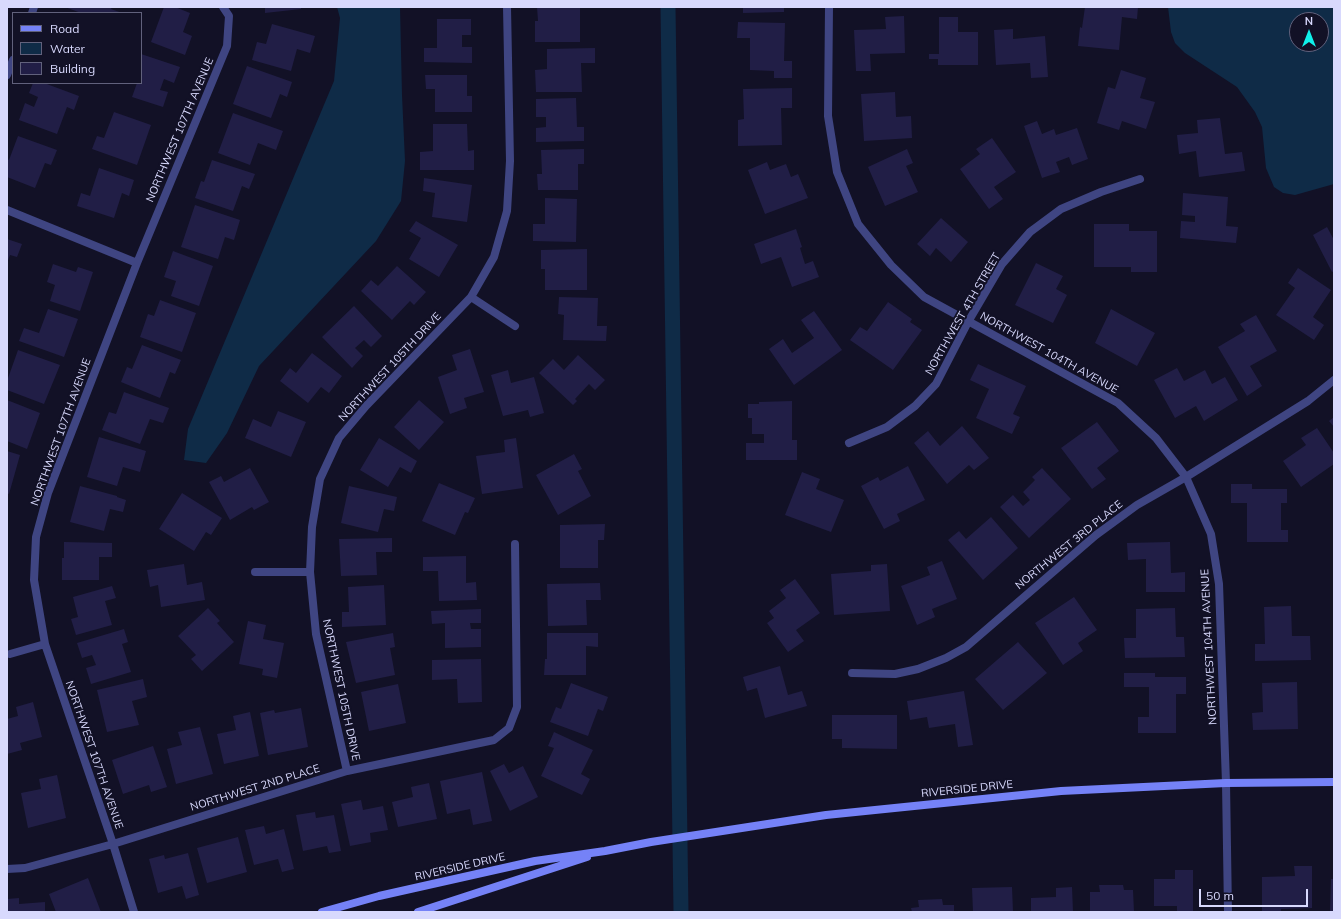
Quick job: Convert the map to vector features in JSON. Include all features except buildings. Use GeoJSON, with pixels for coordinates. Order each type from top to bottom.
{"type":"FeatureCollection","features":[{"type":"Feature","properties":{"kind":"street","name":"NORTHWEST 107TH AVENUE"},"geometry":{"type":"LineString","coordinates":[[134,912],[113,844],[45,644],[34,580],[36,537],[48,493],[137,263],[227,46],[229,16],[223,7]]}},
{"type":"Feature","properties":{"kind":"street","name":"NORTHWEST 105TH DRIVE"},"geometry":{"type":"LineString","coordinates":[[347,771],[316,634],[310,572],[312,527],[320,479],[339,438],[366,406],[471,298],[494,257],[507,211],[510,161],[507,7]]}},
{"type":"Feature","properties":{"kind":"street","name":"NORTHWEST 104TH AVENUE"},"geometry":{"type":"LineString","coordinates":[[829,7],[828,116],[838,172],[858,224],[891,265],[924,298],[1118,403],[1156,438],[1186,477],[1210,534],[1219,584],[1226,783],[1228,912]]}},
{"type":"Feature","properties":{"kind":"street"},"geometry":{"type":"LineString","coordinates":[[7,75],[12,62]]}},
{"type":"Feature","properties":{"kind":"street","name":"NORTHWEST 4TH STREET"},"geometry":{"type":"LineString","coordinates":[[849,443],[886,427],[915,406],[936,384],[968,322],[1002,264],[1030,232],[1061,209],[1101,192],[1140,179]]}},
{"type":"Feature","properties":{"kind":"street"},"geometry":{"type":"LineString","coordinates":[[7,210],[137,263]]}},
{"type":"Feature","properties":{"kind":"street"},"geometry":{"type":"LineString","coordinates":[[471,298],[514,326]]}},
{"type":"Feature","properties":{"kind":"street","name":"NORTHWEST 3RD PLACE"},"geometry":{"type":"LineString","coordinates":[[852,673],[895,674],[925,666],[946,658],[966,647],[1096,535],[1137,505],[1186,477],[1308,401],[1334,380]]}},
{"type":"Feature","properties":{"kind":"street","name":"NORTHWEST 2ND PLACE"},"geometry":{"type":"LineString","coordinates":[[7,869],[25,868],[113,844],[347,771],[494,740],[509,728],[517,707],[514,544]]}},
{"type":"Feature","properties":{"kind":"street"},"geometry":{"type":"LineString","coordinates":[[255,572],[310,572]]}},
{"type":"Feature","properties":{"kind":"street"},"geometry":{"type":"LineString","coordinates":[[10,654],[45,644]]}},
{"type":"Feature","properties":{"kind":"street","name":"RIVERSIDE DRIVE"},"geometry":{"type":"LineString","coordinates":[[322,912],[379,896],[535,861],[605,851],[719,831],[847,813],[1061,791],[1226,783],[1334,782]]}},
{"type":"Feature","properties":{"kind":"street","name":"RIVERSIDE DRIVE"},"geometry":{"type":"LineString","coordinates":[[418,912],[605,851]]}},
{"type":"Feature","properties":{"kind":"water"},"geometry":{"type":"Polygon","coordinates":[[[337,7],[400,7],[405,161],[401,201],[376,241],[259,366],[227,433],[206,463],[184,460],[188,429],[334,81],[340,18],[337,7]]]}},
{"type":"Feature","properties":{"kind":"water"},"geometry":{"type":"Polygon","coordinates":[[[1168,7],[1334,7],[1334,184],[1295,195],[1283,193],[1274,187],[1266,168],[1262,127],[1255,112],[1237,87],[1185,53],[1175,43],[1171,32],[1168,7]]]}},
{"type":"Feature","properties":{"kind":"waterway"},"geometry":{"type":"LineString","coordinates":[[668,7],[681,912]]}}]}
